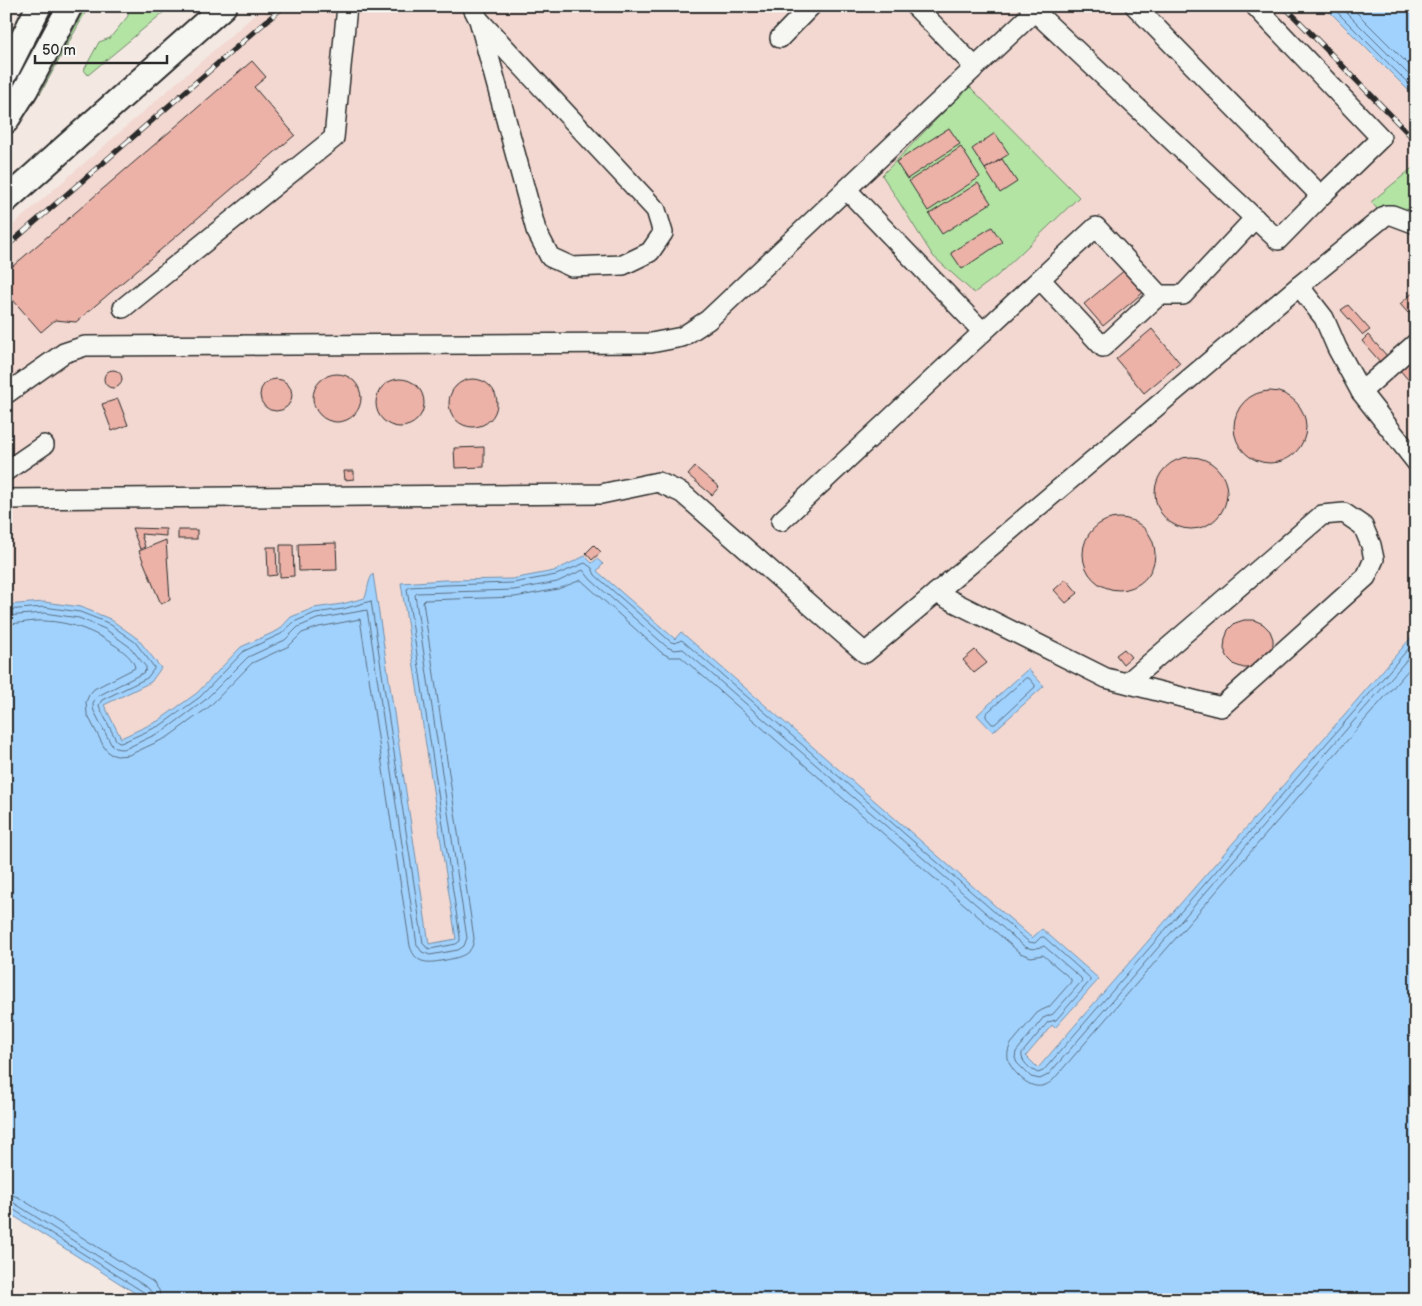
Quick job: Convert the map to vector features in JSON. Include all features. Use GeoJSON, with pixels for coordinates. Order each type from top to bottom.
{"type":"FeatureCollection","features":[{"type":"Feature","properties":{"kind":"main road"},"geometry":{"type":"LineString","coordinates":[[6,72],[39,6]]}},
{"type":"Feature","properties":{"kind":"main road"},"geometry":{"type":"LineString","coordinates":[[6,121],[26,89],[70,6]]}},
{"type":"Feature","properties":{"kind":"main road"},"geometry":{"type":"LineString","coordinates":[[6,200],[224,6]]}},
{"type":"Feature","properties":{"kind":"lane"},"geometry":{"type":"LineString","coordinates":[[123,308],[334,138],[347,6]]}},
{"type":"Feature","properties":{"kind":"lane"},"geometry":{"type":"LineString","coordinates":[[780,38],[811,6]]}},
{"type":"Feature","properties":{"kind":"lane"},"geometry":{"type":"LineString","coordinates":[[915,6],[974,68]]}},
{"type":"Feature","properties":{"kind":"lane"},"geometry":{"type":"LineString","coordinates":[[1135,6],[1321,196]]}},
{"type":"Feature","properties":{"kind":"lane"},"geometry":{"type":"LineString","coordinates":[[6,394],[64,353],[85,346],[651,343],[682,337],[708,320],[847,190],[1034,8],[1278,240],[1381,138],[1255,6]]}},
{"type":"Feature","properties":{"kind":"lane"},"geometry":{"type":"LineString","coordinates":[[475,13],[656,210],[663,233],[650,252],[624,265],[572,267],[550,258],[536,230],[475,13]]}},
{"type":"Feature","properties":{"kind":"lane"},"geometry":{"type":"LineString","coordinates":[[847,190],[983,332]]}},
{"type":"Feature","properties":{"kind":"lane"},"geometry":{"type":"LineString","coordinates":[[6,499],[601,494],[658,482],[682,494],[865,653],[1300,286],[1386,216],[1392,215],[1416,224]]}},
{"type":"Feature","properties":{"kind":"lane"},"geometry":{"type":"LineString","coordinates":[[1040,279],[1103,347],[1159,295],[1182,295],[1255,218]]}},
{"type":"Feature","properties":{"kind":"lane"},"geometry":{"type":"LineString","coordinates":[[780,521],[1096,227],[1159,295]]}},
{"type":"Feature","properties":{"kind":"lane"},"geometry":{"type":"LineString","coordinates":[[1300,286],[1324,318],[1337,348],[1361,392],[1416,462]]}},
{"type":"Feature","properties":{"kind":"lane"},"geometry":{"type":"LineString","coordinates":[[1361,392],[1416,343]]}},
{"type":"Feature","properties":{"kind":"lane"},"geometry":{"type":"LineString","coordinates":[[6,471],[44,445]]}},
{"type":"Feature","properties":{"kind":"lane"},"geometry":{"type":"LineString","coordinates":[[936,593],[1106,678],[1221,707],[1366,577],[1374,559],[1371,545],[1363,526],[1344,513],[1322,515],[1127,683]]}},
{"type":"Feature","properties":{"kind":"shaded area"},"geometry":{"type":"Polygon","coordinates":[[[265,6],[1324,6],[1416,98],[1416,144],[1413,147],[1416,148],[1416,632],[1038,1068],[1026,1056],[1052,1025],[1056,1028],[1099,979],[1042,929],[1033,939],[681,632],[675,639],[597,571],[597,559],[592,563],[585,556],[554,571],[512,579],[401,583],[456,939],[428,944],[373,575],[370,578],[365,598],[291,617],[279,630],[241,647],[197,693],[158,721],[121,738],[104,705],[151,682],[161,668],[138,639],[110,619],[44,602],[6,605],[6,231],[265,6]]]}},
{"type":"Feature","properties":{"kind":"green space"},"geometry":{"type":"Polygon","coordinates":[[[46,6],[54,6],[6,98],[6,82],[46,6]]]}},
{"type":"Feature","properties":{"kind":"green space"},"geometry":{"type":"Polygon","coordinates":[[[86,6],[89,6],[40,94],[86,6]]]}},
{"type":"Feature","properties":{"kind":"green space"},"geometry":{"type":"Polygon","coordinates":[[[122,6],[171,6],[88,75],[84,70],[99,42],[110,38],[128,16],[128,10],[122,6]]]}},
{"type":"Feature","properties":{"kind":"green space"},"geometry":{"type":"Polygon","coordinates":[[[969,86],[1079,197],[997,276],[974,293],[933,256],[882,175],[969,86]]]}},
{"type":"Feature","properties":{"kind":"green space"},"geometry":{"type":"Polygon","coordinates":[[[1416,165],[1416,217],[1380,212],[1371,202],[1416,165]]]}},
{"type":"Feature","properties":{"kind":"water"},"geometry":{"type":"Polygon","coordinates":[[[1324,6],[1416,6],[1416,98],[1324,6]]]}},
{"type":"Feature","properties":{"kind":"water"},"geometry":{"type":"Polygon","coordinates":[[[585,556],[592,563],[597,559],[603,564],[597,571],[675,639],[681,632],[1032,938],[1042,929],[1099,979],[1055,1028],[1052,1025],[1026,1056],[1038,1068],[1416,632],[1416,1300],[146,1300],[6,1211],[6,605],[44,602],[81,607],[110,619],[138,639],[161,668],[151,682],[104,705],[121,738],[158,721],[197,693],[241,647],[279,630],[291,617],[314,608],[365,598],[373,574],[429,944],[456,939],[401,583],[512,579],[554,571],[585,556]]]}},
{"type":"Feature","properties":{"kind":"water"},"geometry":{"type":"Polygon","coordinates":[[[1028,669],[1044,686],[993,732],[977,715],[1028,669]]]}},
{"type":"Feature","properties":{"kind":"building"},"geometry":{"type":"Polygon","coordinates":[[[252,61],[266,77],[254,87],[295,135],[76,322],[55,320],[41,332],[6,292],[6,272],[252,61]]]}},
{"type":"Feature","properties":{"kind":"building"},"geometry":{"type":"Polygon","coordinates":[[[949,128],[960,144],[907,179],[896,162],[949,128]]]}},
{"type":"Feature","properties":{"kind":"building"},"geometry":{"type":"Polygon","coordinates":[[[995,133],[1009,154],[985,169],[972,149],[995,133]]]}},
{"type":"Feature","properties":{"kind":"building"},"geometry":{"type":"Polygon","coordinates":[[[961,147],[980,177],[928,211],[909,181],[961,147]]]}},
{"type":"Feature","properties":{"kind":"building"},"geometry":{"type":"Polygon","coordinates":[[[1002,159],[1017,182],[1000,193],[985,169],[1002,159]]]}},
{"type":"Feature","properties":{"kind":"building"},"geometry":{"type":"Polygon","coordinates":[[[978,183],[991,203],[942,234],[929,214],[978,183]]]}},
{"type":"Feature","properties":{"kind":"building"},"geometry":{"type":"Polygon","coordinates":[[[992,227],[1002,242],[962,269],[951,253],[992,227]]]}},
{"type":"Feature","properties":{"kind":"building"},"geometry":{"type":"Polygon","coordinates":[[[1126,269],[1145,291],[1103,326],[1084,304],[1126,269]]]}},
{"type":"Feature","properties":{"kind":"building"},"geometry":{"type":"Polygon","coordinates":[[[1416,290],[1416,307],[1408,313],[1400,304],[1416,290]]]}},
{"type":"Feature","properties":{"kind":"building"},"geometry":{"type":"Polygon","coordinates":[[[1348,305],[1370,330],[1363,335],[1341,310],[1348,305]]]}},
{"type":"Feature","properties":{"kind":"building"},"geometry":{"type":"Polygon","coordinates":[[[1152,329],[1180,363],[1144,393],[1116,359],[1152,329]]]}},
{"type":"Feature","properties":{"kind":"building"},"geometry":{"type":"Polygon","coordinates":[[[1368,335],[1389,358],[1382,364],[1362,341],[1368,335]]]}},
{"type":"Feature","properties":{"kind":"building"},"geometry":{"type":"Polygon","coordinates":[[[1416,354],[1416,389],[1399,369],[1416,354]]]}},
{"type":"Feature","properties":{"kind":"building"},"geometry":{"type":"Polygon","coordinates":[[[109,370],[117,370],[122,375],[120,386],[109,388],[104,383],[104,375],[109,370]]]}},
{"type":"Feature","properties":{"kind":"building"},"geometry":{"type":"Polygon","coordinates":[[[332,374],[342,374],[351,378],[357,384],[361,398],[357,412],[351,418],[342,422],[332,422],[323,418],[317,412],[313,403],[313,393],[317,384],[323,378],[332,374]]]}},
{"type":"Feature","properties":{"kind":"building"},"geometry":{"type":"Polygon","coordinates":[[[276,379],[287,384],[292,395],[287,406],[276,411],[265,406],[260,395],[265,384],[276,379]]]}},
{"type":"Feature","properties":{"kind":"building"},"geometry":{"type":"Polygon","coordinates":[[[395,379],[405,379],[414,383],[420,389],[423,394],[423,412],[414,423],[405,427],[395,427],[386,423],[380,417],[376,408],[376,398],[380,389],[386,383],[395,379]]]}},
{"type":"Feature","properties":{"kind":"building"},"geometry":{"type":"Polygon","coordinates":[[[468,379],[478,379],[487,383],[493,389],[497,403],[493,417],[487,423],[478,427],[468,427],[459,423],[453,417],[449,408],[449,398],[453,389],[459,383],[468,379]]]}},
{"type":"Feature","properties":{"kind":"building"},"geometry":{"type":"Polygon","coordinates":[[[1270,391],[1290,397],[1300,407],[1306,427],[1300,447],[1290,457],[1270,463],[1250,457],[1240,447],[1234,427],[1240,407],[1250,397],[1270,391]]]}},
{"type":"Feature","properties":{"kind":"building"},"geometry":{"type":"Polygon","coordinates":[[[118,399],[128,425],[112,431],[102,404],[118,399]]]}},
{"type":"Feature","properties":{"kind":"building"},"geometry":{"type":"Polygon","coordinates":[[[484,447],[484,467],[455,468],[454,448],[484,447]]]}},
{"type":"Feature","properties":{"kind":"building"},"geometry":{"type":"Polygon","coordinates":[[[1191,457],[1211,463],[1221,473],[1227,493],[1221,513],[1211,523],[1191,529],[1171,523],[1161,513],[1155,493],[1161,473],[1171,463],[1191,457]]]}},
{"type":"Feature","properties":{"kind":"building"},"geometry":{"type":"Polygon","coordinates":[[[695,467],[719,487],[712,495],[688,475],[695,467]]]}},
{"type":"Feature","properties":{"kind":"building"},"geometry":{"type":"Polygon","coordinates":[[[344,471],[354,471],[354,479],[345,480],[344,471]]]}},
{"type":"Feature","properties":{"kind":"building"},"geometry":{"type":"Polygon","coordinates":[[[1119,518],[1139,524],[1149,534],[1155,554],[1149,574],[1139,584],[1119,590],[1099,584],[1089,574],[1083,554],[1089,534],[1099,524],[1119,518]]]}},
{"type":"Feature","properties":{"kind":"building"},"geometry":{"type":"Polygon","coordinates":[[[132,528],[166,529],[166,536],[141,534],[145,547],[140,549],[132,528]]]}},
{"type":"Feature","properties":{"kind":"building"},"geometry":{"type":"Polygon","coordinates":[[[178,530],[197,530],[197,539],[178,539],[178,530]]]}},
{"type":"Feature","properties":{"kind":"building"},"geometry":{"type":"Polygon","coordinates":[[[166,540],[170,600],[161,604],[139,551],[166,540]]]}},
{"type":"Feature","properties":{"kind":"building"},"geometry":{"type":"Polygon","coordinates":[[[336,543],[337,570],[299,571],[298,544],[336,543]]]}},
{"type":"Feature","properties":{"kind":"building"},"geometry":{"type":"Polygon","coordinates":[[[280,545],[293,545],[294,576],[280,577],[280,545]]]}},
{"type":"Feature","properties":{"kind":"building"},"geometry":{"type":"Polygon","coordinates":[[[594,545],[601,552],[592,560],[586,553],[594,545]]]}},
{"type":"Feature","properties":{"kind":"building"},"geometry":{"type":"Polygon","coordinates":[[[267,547],[276,547],[277,575],[268,576],[267,547]]]}},
{"type":"Feature","properties":{"kind":"building"},"geometry":{"type":"Polygon","coordinates":[[[1066,579],[1078,593],[1066,603],[1054,590],[1066,579]]]}},
{"type":"Feature","properties":{"kind":"building"},"geometry":{"type":"Polygon","coordinates":[[[1244,620],[1254,620],[1263,624],[1270,631],[1273,639],[1273,649],[1253,668],[1235,665],[1228,658],[1224,649],[1228,630],[1235,623],[1244,620]]]}},
{"type":"Feature","properties":{"kind":"building"},"geometry":{"type":"Polygon","coordinates":[[[1124,649],[1131,657],[1123,664],[1116,655],[1124,649]]]}},
{"type":"Feature","properties":{"kind":"building"},"geometry":{"type":"Polygon","coordinates":[[[975,650],[987,663],[974,673],[963,660],[975,650]]]}},
{"type":"Feature","properties":{"kind":"railway"},"geometry":{"type":"LineString","coordinates":[[6,247],[284,6]]}},
{"type":"Feature","properties":{"kind":"railway"},"geometry":{"type":"LineString","coordinates":[[1284,6],[1412,137]]}}]}
